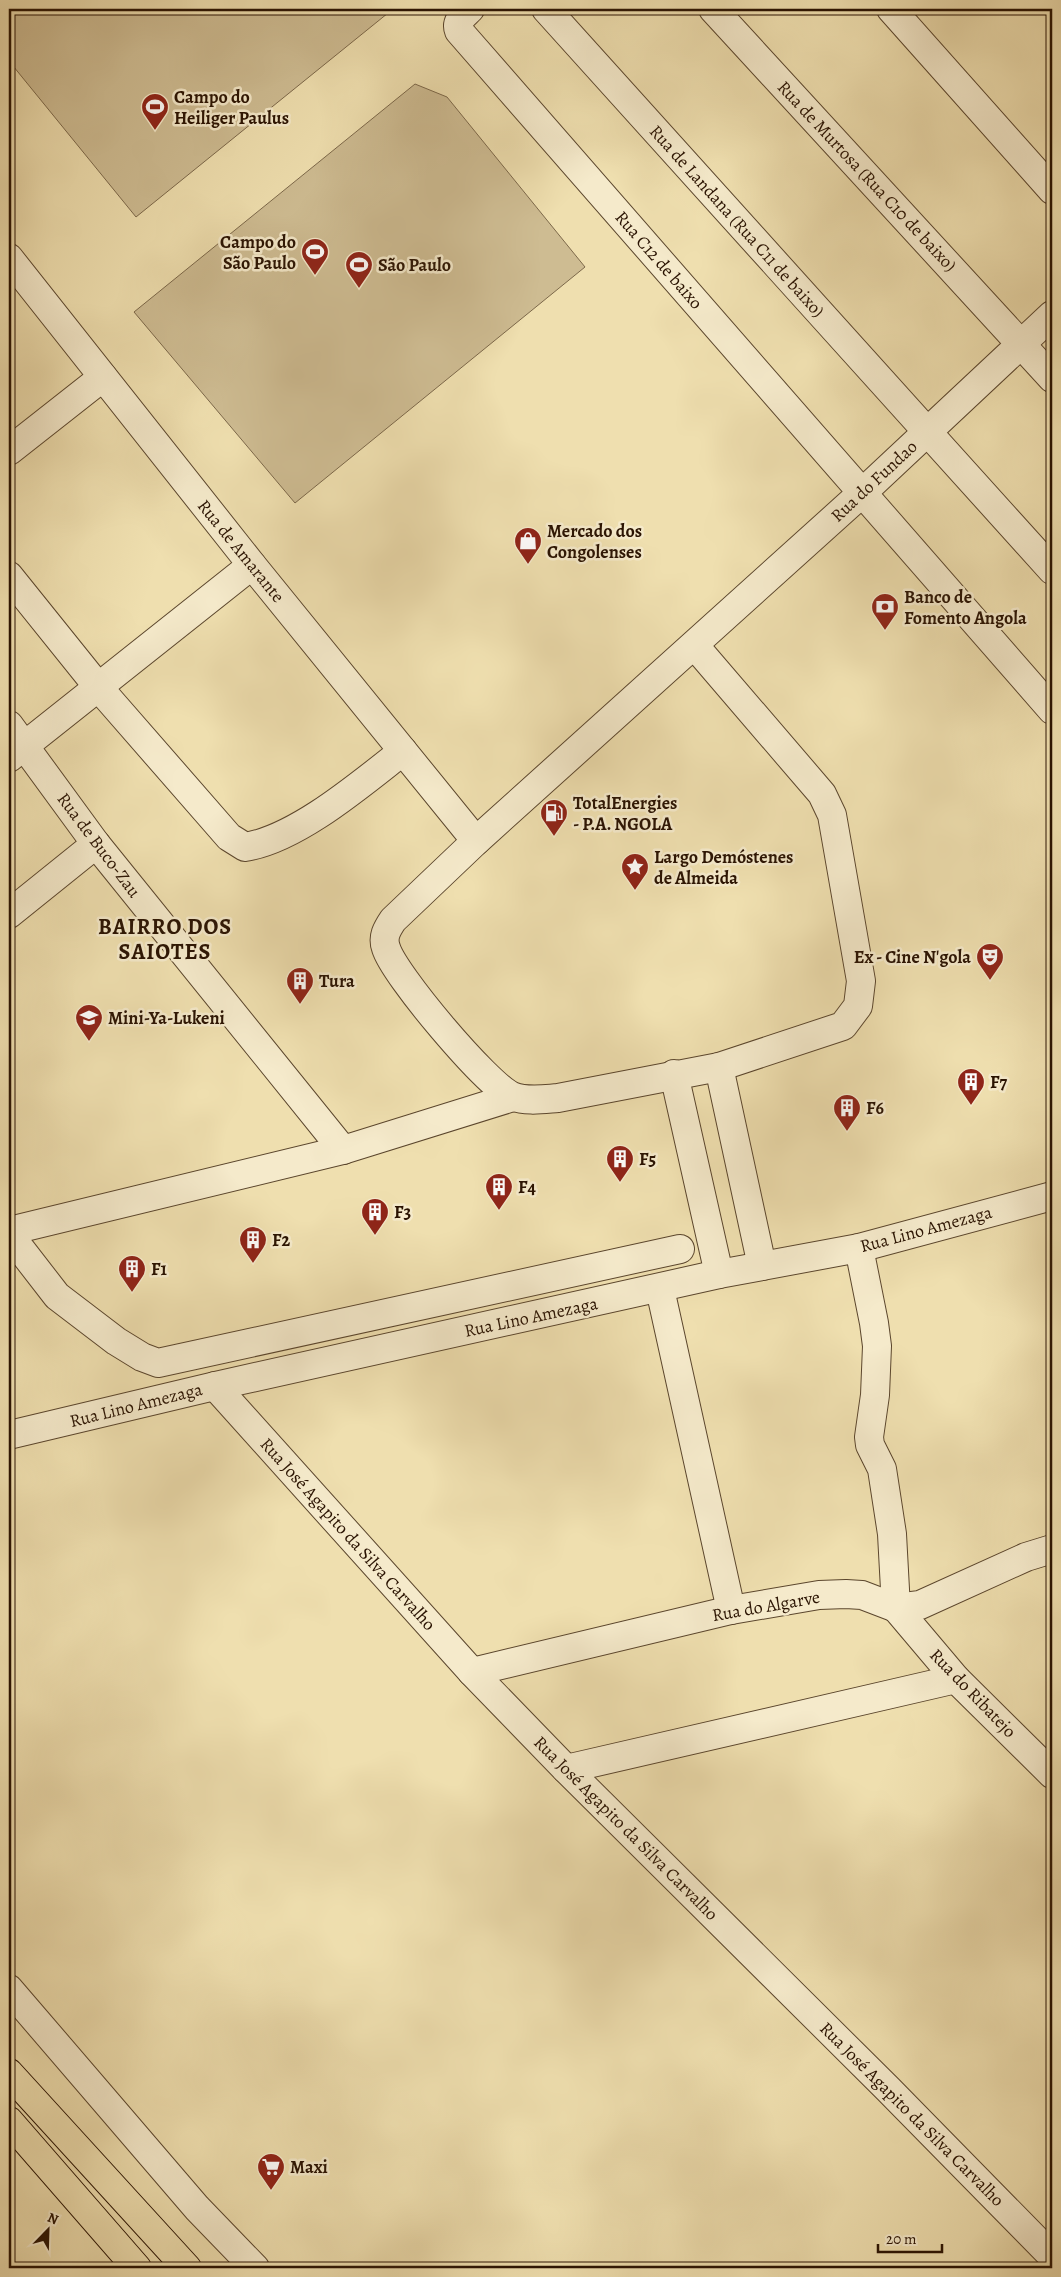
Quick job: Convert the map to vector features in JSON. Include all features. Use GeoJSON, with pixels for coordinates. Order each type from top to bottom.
{"type":"FeatureCollection","features":[{"type":"Feature","properties":{"kind":"highway"},"geometry":{"type":"LineString","coordinates":[[9,2073],[187,2268]]}},
{"type":"Feature","properties":{"kind":"highway"},"geometry":{"type":"LineString","coordinates":[[9,2121],[137,2268]]}},
{"type":"Feature","properties":{"kind":"street","name":"Rua de Landana (Rua C11 de baixo)"},"geometry":{"type":"LineString","coordinates":[[546,9],[1052,570]]}},
{"type":"Feature","properties":{"kind":"street","name":"Rua de Murtosa (Rua C10 de baixo)"},"geometry":{"type":"LineString","coordinates":[[714,9],[1052,378]]}},
{"type":"Feature","properties":{"kind":"street"},"geometry":{"type":"LineString","coordinates":[[891,9],[1052,190]]}},
{"type":"Feature","properties":{"kind":"street","name":"Rua C12 de baixo"},"geometry":{"type":"LineString","coordinates":[[464,18],[459,31],[1052,710]]}},
{"type":"Feature","properties":{"kind":"street","name":"Rua de Amarante"},"geometry":{"type":"LineString","coordinates":[[9,258],[252,565],[476,841]]}},
{"type":"Feature","properties":{"kind":"street","name":"Rua do Fundao"},"geometry":{"type":"LineString","coordinates":[[695,646],[1052,315]]}},
{"type":"Feature","properties":{"kind":"street"},"geometry":{"type":"LineString","coordinates":[[9,451],[103,376]]}},
{"type":"Feature","properties":{"kind":"street"},"geometry":{"type":"LineString","coordinates":[[14,743],[99,688],[252,565]]}},
{"type":"Feature","properties":{"kind":"street"},"geometry":{"type":"LineString","coordinates":[[9,576],[99,688],[228,837],[245,848],[282,836],[346,796],[403,751]]}},
{"type":"Feature","properties":{"kind":"street"},"geometry":{"type":"LineString","coordinates":[[514,1097],[500,1088],[436,1020],[391,962],[385,946],[385,933],[393,920],[476,841],[695,646],[822,794],[832,815],[861,981],[858,1006],[843,1026],[719,1067],[674,1074],[558,1098],[533,1099],[514,1097],[343,1150],[9,1233],[57,1296],[116,1342],[142,1357],[158,1363],[680,1249]]}},
{"type":"Feature","properties":{"kind":"street","name":"Rua de Buco-Zau"},"geometry":{"type":"LineString","coordinates":[[14,743],[343,1150]]}},
{"type":"Feature","properties":{"kind":"street"},"geometry":{"type":"LineString","coordinates":[[9,914],[96,844]]}},
{"type":"Feature","properties":{"kind":"street"},"geometry":{"type":"LineString","coordinates":[[719,1067],[762,1266]]}},
{"type":"Feature","properties":{"kind":"street"},"geometry":{"type":"LineString","coordinates":[[674,1074],[719,1274]]}},
{"type":"Feature","properties":{"kind":"street","name":"Rua Lino Amezaga"},"geometry":{"type":"LineString","coordinates":[[9,1435],[215,1386],[660,1289],[719,1274],[859,1248],[1052,1196]]}},
{"type":"Feature","properties":{"kind":"street"},"geometry":{"type":"LineString","coordinates":[[859,1248],[877,1346],[875,1395],[869,1437],[870,1445],[882,1469],[892,1534],[896,1608],[931,1601],[1026,1557],[1052,1549]]}},
{"type":"Feature","properties":{"kind":"street"},"geometry":{"type":"LineString","coordinates":[[660,1289],[732,1610]]}},
{"type":"Feature","properties":{"kind":"street","name":"Rua José Agapito da Silva Carvalho"},"geometry":{"type":"LineString","coordinates":[[215,1386],[472,1672],[566,1769],[888,2089],[1052,2256]]}},
{"type":"Feature","properties":{"kind":"street","name":"Rua do Algarve"},"geometry":{"type":"LineString","coordinates":[[472,1672],[732,1610],[820,1596],[846,1594],[877,1600],[896,1608]]}},
{"type":"Feature","properties":{"kind":"street","name":"Rua do Ribatejo"},"geometry":{"type":"LineString","coordinates":[[896,1608],[956,1679],[1052,1774]]}},
{"type":"Feature","properties":{"kind":"street"},"geometry":{"type":"LineString","coordinates":[[566,1769],[956,1679]]}},
{"type":"Feature","properties":{"kind":"street"},"geometry":{"type":"LineString","coordinates":[[9,1989],[197,2208],[255,2268]]}},
{"type":"Feature","properties":{"kind":"shaded area","name":"Campo do Heiliger Paulus"},"geometry":{"type":"Polygon","coordinates":[[[9,9],[393,9],[136,217],[9,61],[9,9]]]}},
{"type":"Feature","properties":{"kind":"shaded area","name":"São Paulo"},"geometry":{"type":"Polygon","coordinates":[[[415,84],[447,97],[585,267],[295,503],[134,312],[415,84]]]}},
{"type":"Feature","properties":{"kind":"place","name":"Campo do Heiliger Paulus"},"geometry":{"type":"Point","coordinates":[155,131]}},
{"type":"Feature","properties":{"kind":"place","name":"Campo do São Paulo"},"geometry":{"type":"Point","coordinates":[315,276]}},
{"type":"Feature","properties":{"kind":"place","name":"São Paulo"},"geometry":{"type":"Point","coordinates":[359,289]}},
{"type":"Feature","properties":{"kind":"place","name":"Mercado dos Congolenses"},"geometry":{"type":"Point","coordinates":[528,565]}},
{"type":"Feature","properties":{"kind":"place","name":"Banco de Fomento Angola"},"geometry":{"type":"Point","coordinates":[885,631]}},
{"type":"Feature","properties":{"kind":"place","name":"TotalEnergies - P.A. NGOLA"},"geometry":{"type":"Point","coordinates":[554,837]}},
{"type":"Feature","properties":{"kind":"place","name":"Largo Demóstenes de Almeida"},"geometry":{"type":"Point","coordinates":[635,891]}},
{"type":"Feature","properties":{"kind":"place","name":"Ex - Cine N'gola"},"geometry":{"type":"Point","coordinates":[990,981]}},
{"type":"Feature","properties":{"kind":"place","name":"Tura"},"geometry":{"type":"Point","coordinates":[300,1005]}},
{"type":"Feature","properties":{"kind":"place","name":"Mini-Ya-Lukeni"},"geometry":{"type":"Point","coordinates":[89,1042]}},
{"type":"Feature","properties":{"kind":"place","name":"F7"},"geometry":{"type":"Point","coordinates":[971,1106]}},
{"type":"Feature","properties":{"kind":"place","name":"F6"},"geometry":{"type":"Point","coordinates":[847,1132]}},
{"type":"Feature","properties":{"kind":"place","name":"F5"},"geometry":{"type":"Point","coordinates":[620,1183]}},
{"type":"Feature","properties":{"kind":"place","name":"F4"},"geometry":{"type":"Point","coordinates":[499,1211]}},
{"type":"Feature","properties":{"kind":"place","name":"F3"},"geometry":{"type":"Point","coordinates":[375,1236]}},
{"type":"Feature","properties":{"kind":"place","name":"F2"},"geometry":{"type":"Point","coordinates":[253,1264]}},
{"type":"Feature","properties":{"kind":"place","name":"F1"},"geometry":{"type":"Point","coordinates":[132,1293]}},
{"type":"Feature","properties":{"kind":"place","name":"Maxi"},"geometry":{"type":"Point","coordinates":[271,2191]}},
{"type":"Feature","properties":{"kind":"district","name":"BAIRRO DOS SAIOTES"},"geometry":{"type":"Point","coordinates":[165,938]}}]}
